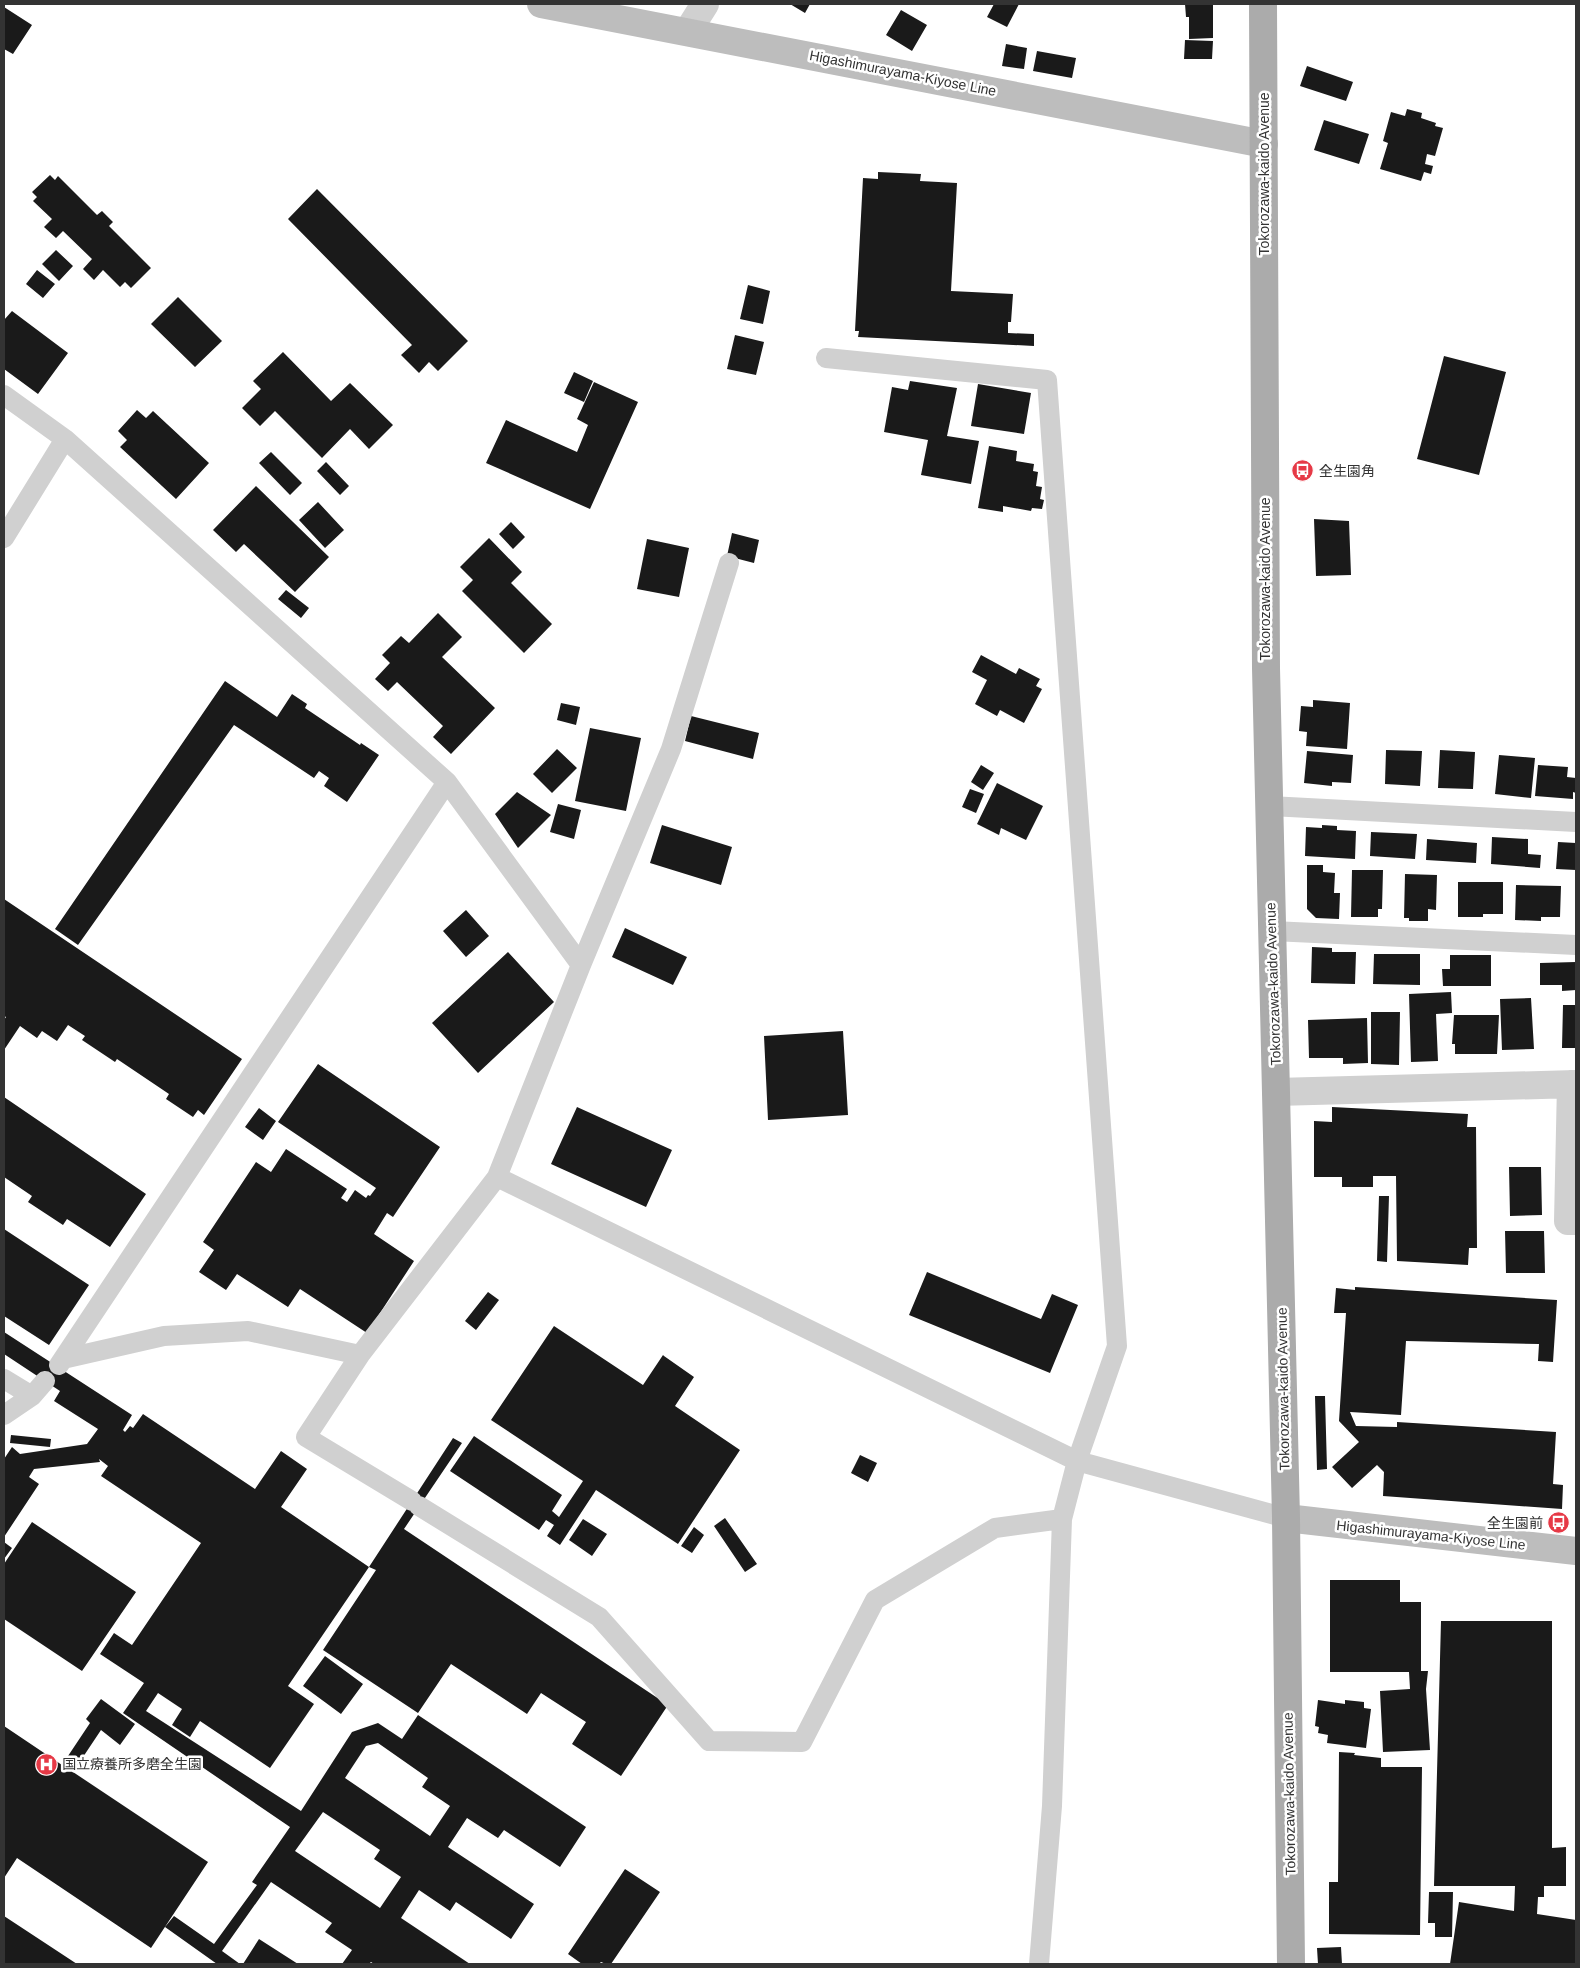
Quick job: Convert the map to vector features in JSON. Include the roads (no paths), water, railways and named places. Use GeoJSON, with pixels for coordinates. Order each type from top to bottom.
{"type":"FeatureCollection","features":[{"type":"Feature","properties":{"kind":"main road","name":"Higashimurayama-Kiyose Line"},"geometry":{"type":"LineString","coordinates":[[541,4],[1264,144]]}},
{"type":"Feature","properties":{"kind":"main road","name":"Tokorozawa-kaido Avenue"},"geometry":{"type":"LineString","coordinates":[[1263,4],[1268,806],[1286,1518],[1291,1964]]}},
{"type":"Feature","properties":{"kind":"main road","name":"Higashimurayama-Kiyose Line"},"geometry":{"type":"LineString","coordinates":[[1286,1518],[1576,1551]]}},
{"type":"Feature","properties":{"kind":"street"},"geometry":{"type":"LineString","coordinates":[[688,31],[705,4]]}},
{"type":"Feature","properties":{"kind":"street"},"geometry":{"type":"LineString","coordinates":[[1276,1092],[1574,1084],[1568,1221],[1576,1221]]}},
{"type":"Feature","properties":{"kind":"lane"},"geometry":{"type":"LineString","coordinates":[[826,358],[1047,380],[1118,1346],[1077,1461],[1062,1520],[1052,1806],[1039,1964]]}},
{"type":"Feature","properties":{"kind":"lane"},"geometry":{"type":"LineString","coordinates":[[4,395],[65,439],[447,782],[581,965]]}},
{"type":"Feature","properties":{"kind":"lane"},"geometry":{"type":"LineString","coordinates":[[4,538],[65,439]]}},
{"type":"Feature","properties":{"kind":"lane"},"geometry":{"type":"LineString","coordinates":[[728,563],[671,749],[581,965],[497,1177],[360,1355],[306,1437],[599,1617],[709,1741],[802,1742],[875,1600],[995,1528],[1062,1520]]}},
{"type":"Feature","properties":{"kind":"lane"},"geometry":{"type":"LineString","coordinates":[[4,1415],[49,1376],[447,782]]}},
{"type":"Feature","properties":{"kind":"lane"},"geometry":{"type":"LineString","coordinates":[[1268,806],[1576,822]]}},
{"type":"Feature","properties":{"kind":"lane"},"geometry":{"type":"LineString","coordinates":[[1272,931],[1576,945]]}},
{"type":"Feature","properties":{"kind":"lane"},"geometry":{"type":"LineString","coordinates":[[497,1177],[1077,1461],[1286,1518]]}},
{"type":"Feature","properties":{"kind":"lane"},"geometry":{"type":"LineString","coordinates":[[4,1379],[49,1376],[164,1336],[248,1331],[360,1355]]}},
{"type":"Feature","properties":{"kind":"place","name":"全生園角"},"geometry":{"type":"Point","coordinates":[1303,471]}},
{"type":"Feature","properties":{"kind":"place","name":"全生園前"},"geometry":{"type":"Point","coordinates":[1559,1523]}},
{"type":"Feature","properties":{"kind":"place","name":"国立療養所多磨全生園"},"geometry":{"type":"Point","coordinates":[46,1764]}}]}
